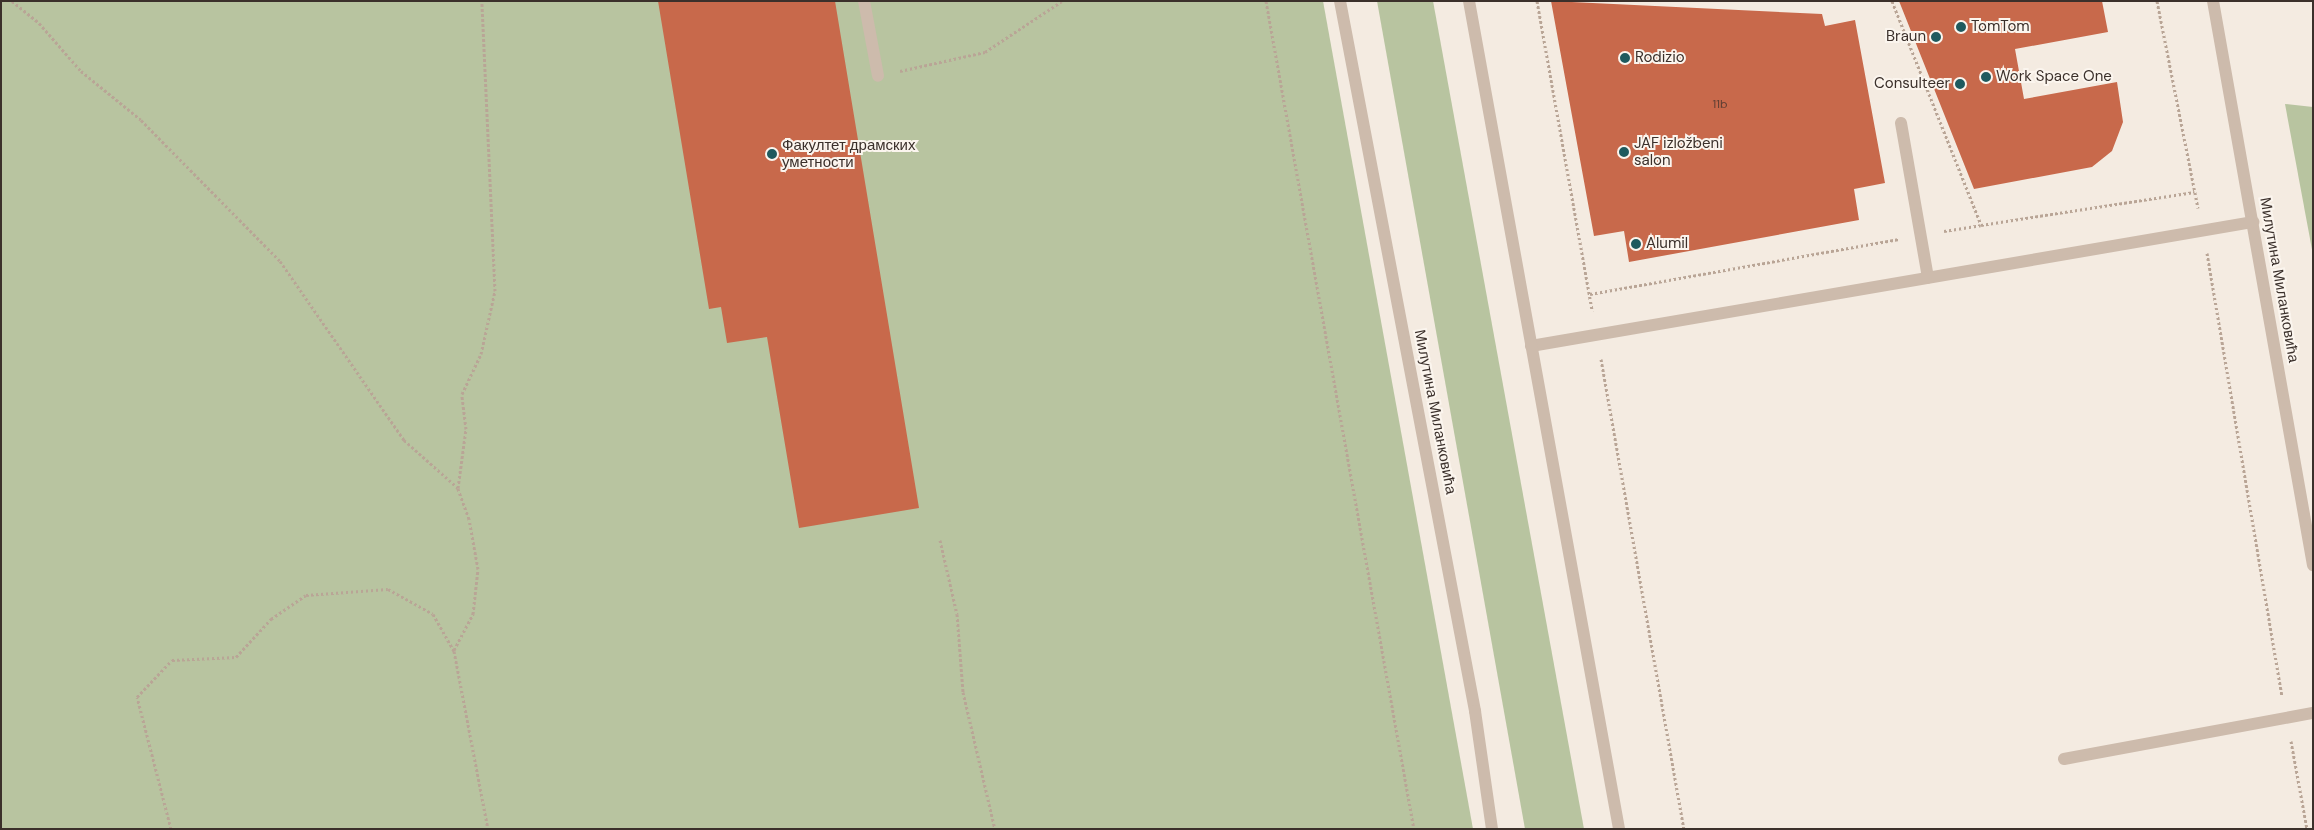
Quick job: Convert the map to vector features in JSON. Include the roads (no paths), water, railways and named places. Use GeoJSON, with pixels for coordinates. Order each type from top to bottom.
{"type":"FeatureCollection","features":[{"type":"Feature","properties":{"kind":"street"},"geometry":{"type":"LineString","coordinates":[[864,1],[878,76]]}},
{"type":"Feature","properties":{"kind":"street","name":"Милутина Миланковића"},"geometry":{"type":"LineString","coordinates":[[1340,1],[1475,710],[1492,829]]}},
{"type":"Feature","properties":{"kind":"street"},"geometry":{"type":"LineString","coordinates":[[1469,1],[1619,829]]}},
{"type":"Feature","properties":{"kind":"street","name":"Милутина Миланковића"},"geometry":{"type":"LineString","coordinates":[[2213,1],[2313,565]]}},
{"type":"Feature","properties":{"kind":"street"},"geometry":{"type":"LineString","coordinates":[[1901,123],[1928,278]]}},
{"type":"Feature","properties":{"kind":"street"},"geometry":{"type":"LineString","coordinates":[[1531,346],[2253,222]]}},
{"type":"Feature","properties":{"kind":"street"},"geometry":{"type":"LineString","coordinates":[[2064,759],[2313,713]]}},
{"type":"Feature","properties":{"kind":"place","name":"TomTom"},"geometry":{"type":"Point","coordinates":[1961,27]}},
{"type":"Feature","properties":{"kind":"place","name":"Braun"},"geometry":{"type":"Point","coordinates":[1936,37]}},
{"type":"Feature","properties":{"kind":"place","name":"Rodizio"},"geometry":{"type":"Point","coordinates":[1625,58]}},
{"type":"Feature","properties":{"kind":"place","name":"Work Space One"},"geometry":{"type":"Point","coordinates":[1986,77]}},
{"type":"Feature","properties":{"kind":"place","name":"Consulteer"},"geometry":{"type":"Point","coordinates":[1960,84]}},
{"type":"Feature","properties":{"kind":"place","name":"JAF izložbeni salon"},"geometry":{"type":"Point","coordinates":[1624,152]}},
{"type":"Feature","properties":{"kind":"place","name":"Факултет драмских уметности"},"geometry":{"type":"Point","coordinates":[772,154]}},
{"type":"Feature","properties":{"kind":"place","name":"Alumil"},"geometry":{"type":"Point","coordinates":[1636,244]}}]}
